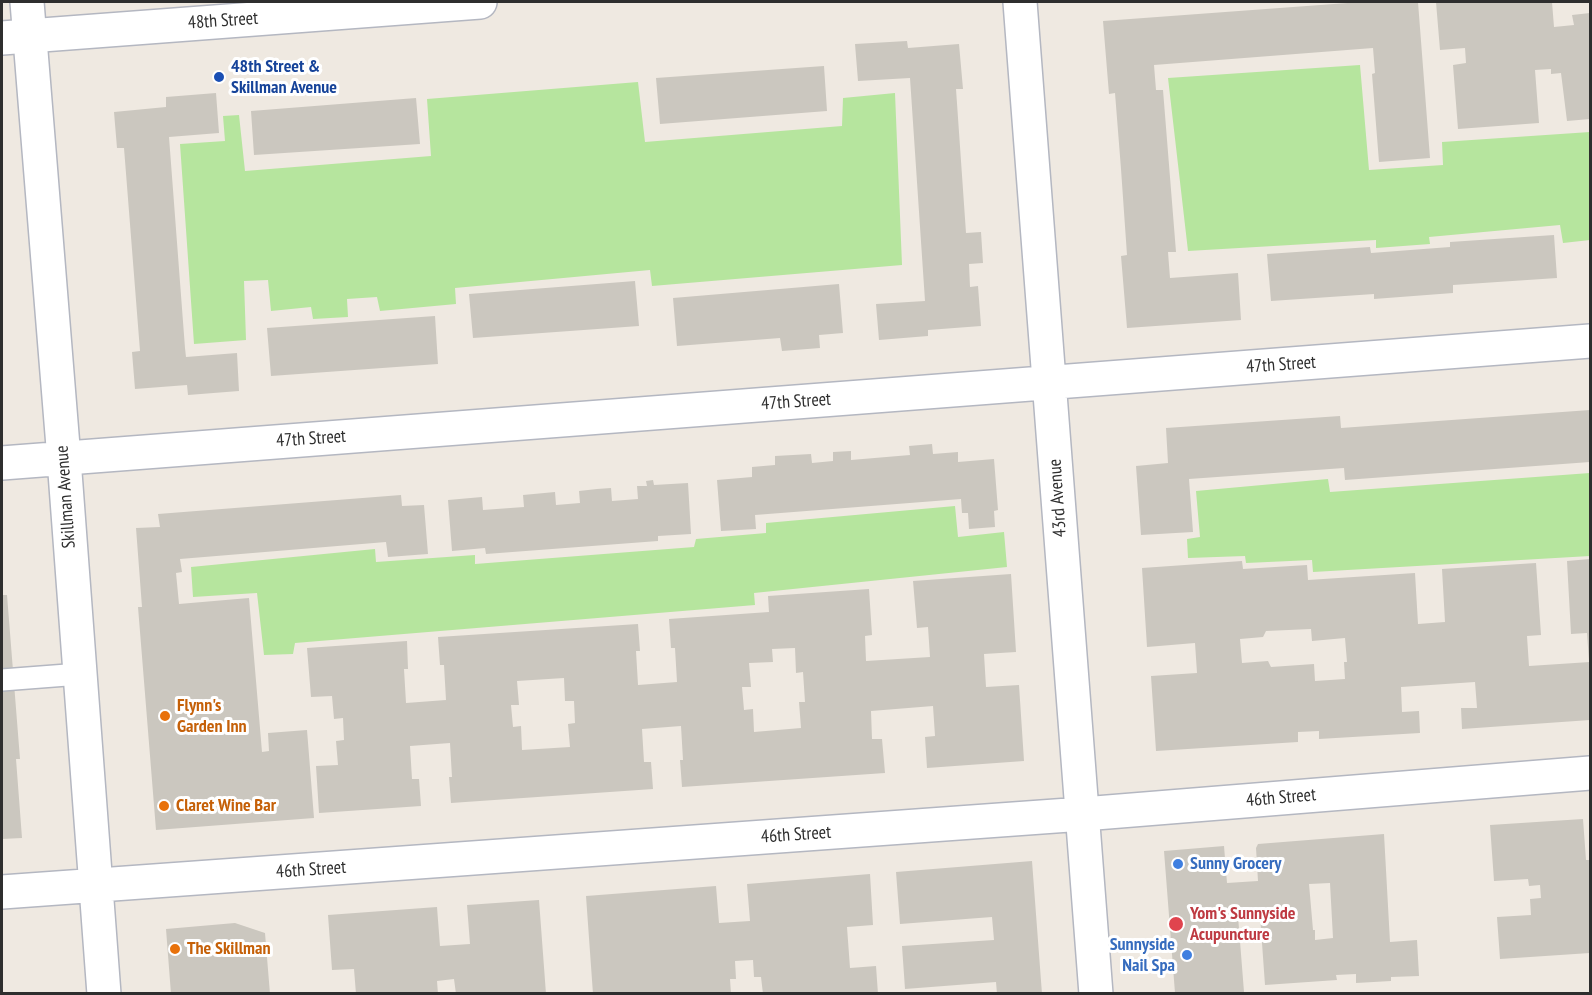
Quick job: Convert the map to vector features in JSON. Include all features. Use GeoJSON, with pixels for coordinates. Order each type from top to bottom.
{"type":"FeatureCollection","features":[{"type":"Feature","properties":{"kind":"street","name":"Skillman Avenue"},"geometry":{"type":"LineString","coordinates":[[27,2],[16,37],[64,459],[104,993]]}},
{"type":"Feature","properties":{"kind":"street","name":"48th Street"},"geometry":{"type":"LineString","coordinates":[[16,37],[480,2]]}},
{"type":"Feature","properties":{"kind":"street","name":"43rd Avenue"},"geometry":{"type":"LineString","coordinates":[[1020,2],[1096,993]]}},
{"type":"Feature","properties":{"kind":"street","name":"47th Street"},"geometry":{"type":"LineString","coordinates":[[2,463],[1590,341]]}},
{"type":"Feature","properties":{"kind":"street","name":"46th Street"},"geometry":{"type":"LineString","coordinates":[[2,892],[1083,814],[1590,773]]}},
{"type":"Feature","properties":{"kind":"lane"},"geometry":{"type":"LineString","coordinates":[[2,680],[80,674]]}},
{"type":"Feature","properties":{"kind":"green space"},"geometry":{"type":"Polygon","coordinates":[[[1360,65],[1369,170],[1443,165],[1442,142],[1590,132],[1590,240],[1563,243],[1560,225],[1429,237],[1430,244],[1376,248],[1376,240],[1188,251],[1168,78],[1360,65]]]}},
{"type":"Feature","properties":{"kind":"green space"},"geometry":{"type":"Polygon","coordinates":[[[638,82],[645,142],[842,126],[843,98],[895,93],[902,265],[652,286],[650,270],[455,288],[456,304],[380,311],[377,297],[347,299],[348,317],[313,319],[311,307],[271,311],[268,280],[244,281],[246,340],[194,344],[180,144],[225,141],[223,116],[239,115],[245,171],[431,156],[427,99],[638,82]]]}},
{"type":"Feature","properties":{"kind":"green space"},"geometry":{"type":"Polygon","coordinates":[[[1590,473],[1590,556],[1313,572],[1312,560],[1246,563],[1245,556],[1188,558],[1187,539],[1200,537],[1196,491],[1328,479],[1330,492],[1590,473]]]}},
{"type":"Feature","properties":{"kind":"green space"},"geometry":{"type":"Polygon","coordinates":[[[955,506],[958,537],[1004,532],[1007,567],[754,593],[755,605],[295,643],[293,654],[264,655],[257,593],[193,597],[191,567],[375,549],[376,562],[475,555],[475,564],[694,547],[696,539],[766,533],[766,523],[955,506]]]}},
{"type":"Feature","properties":{"kind":"building"},"geometry":{"type":"Polygon","coordinates":[[[1361,2],[1418,2],[1430,158],[1379,162],[1372,74],[1375,73],[1373,48],[1154,65],[1156,90],[1163,90],[1176,252],[1168,252],[1170,278],[1238,273],[1241,320],[1127,328],[1121,256],[1127,255],[1121,169],[1115,93],[1109,94],[1103,21],[1361,2]]]}},
{"type":"Feature","properties":{"kind":"building"},"geometry":{"type":"Polygon","coordinates":[[[1436,2],[1552,2],[1554,27],[1574,25],[1572,15],[1590,13],[1590,119],[1567,121],[1561,73],[1551,74],[1551,69],[1535,70],[1539,123],[1458,129],[1453,65],[1466,63],[1465,48],[1440,50],[1436,2]]]}},
{"type":"Feature","properties":{"kind":"building"},"geometry":{"type":"Polygon","coordinates":[[[907,41],[908,48],[959,44],[963,89],[956,89],[966,233],[981,232],[983,263],[969,264],[970,287],[978,286],[981,326],[928,330],[928,336],[879,340],[876,304],[925,301],[910,78],[858,81],[855,44],[907,41]]]}},
{"type":"Feature","properties":{"kind":"building"},"geometry":{"type":"Polygon","coordinates":[[[824,66],[827,111],[660,124],[656,78],[824,66]]]}},
{"type":"Feature","properties":{"kind":"building"},"geometry":{"type":"Polygon","coordinates":[[[216,93],[219,133],[169,137],[185,348],[186,357],[237,353],[239,391],[188,395],[187,385],[135,389],[132,352],[140,351],[124,148],[117,148],[114,112],[166,107],[166,97],[216,93]]]}},
{"type":"Feature","properties":{"kind":"building"},"geometry":{"type":"Polygon","coordinates":[[[416,98],[420,144],[254,155],[251,111],[416,98]]]}},
{"type":"Feature","properties":{"kind":"building"},"geometry":{"type":"Polygon","coordinates":[[[1554,235],[1557,278],[1453,285],[1453,293],[1374,299],[1374,294],[1271,301],[1267,254],[1370,247],[1371,253],[1450,247],[1450,242],[1554,235]]]}},
{"type":"Feature","properties":{"kind":"building"},"geometry":{"type":"Polygon","coordinates":[[[635,281],[639,326],[473,338],[469,294],[635,281]]]}},
{"type":"Feature","properties":{"kind":"building"},"geometry":{"type":"Polygon","coordinates":[[[839,284],[843,333],[819,335],[820,348],[782,351],[780,338],[677,346],[673,298],[839,284]]]}},
{"type":"Feature","properties":{"kind":"building"},"geometry":{"type":"Polygon","coordinates":[[[435,316],[438,364],[271,376],[267,328],[435,316]]]}},
{"type":"Feature","properties":{"kind":"building"},"geometry":{"type":"Polygon","coordinates":[[[1590,410],[1590,462],[1345,480],[1344,468],[1189,479],[1193,532],[1141,535],[1136,466],[1168,463],[1166,428],[1340,416],[1341,428],[1590,410]]]}},
{"type":"Feature","properties":{"kind":"building"},"geometry":{"type":"Polygon","coordinates":[[[932,444],[933,454],[958,452],[958,462],[994,459],[998,510],[994,511],[995,527],[969,529],[968,513],[962,513],[961,499],[755,515],[756,529],[721,531],[717,480],[752,477],[752,467],[775,465],[775,456],[811,454],[812,463],[833,461],[833,452],[851,451],[851,460],[910,455],[909,446],[932,444]]]}},
{"type":"Feature","properties":{"kind":"building"},"geometry":{"type":"Polygon","coordinates":[[[653,480],[654,485],[688,483],[691,534],[658,536],[658,541],[486,554],[485,548],[452,551],[448,500],[482,497],[483,510],[524,507],[523,495],[555,492],[556,505],[580,503],[579,491],[611,488],[612,501],[638,499],[637,486],[647,486],[646,481],[653,480]]]}},
{"type":"Feature","properties":{"kind":"building"},"geometry":{"type":"Polygon","coordinates":[[[401,495],[402,506],[424,505],[428,554],[388,557],[386,542],[180,559],[182,572],[176,573],[179,604],[249,598],[262,752],[269,751],[268,733],[307,730],[314,818],[156,830],[138,607],[142,607],[136,528],[160,527],[158,514],[401,495]]]}},
{"type":"Feature","properties":{"kind":"building"},"geometry":{"type":"Polygon","coordinates":[[[1590,559],[1589,661],[1587,633],[1571,634],[1567,561],[1590,559]]]}},
{"type":"Feature","properties":{"kind":"building"},"geometry":{"type":"Polygon","coordinates":[[[1242,561],[1243,569],[1307,565],[1308,580],[1415,573],[1418,624],[1445,622],[1442,569],[1536,563],[1541,635],[1527,636],[1529,666],[1590,662],[1590,720],[1462,729],[1461,708],[1477,708],[1475,682],[1401,687],[1402,712],[1419,711],[1420,733],[1319,739],[1319,731],[1298,732],[1298,742],[1156,751],[1151,676],[1197,673],[1195,643],[1147,647],[1142,568],[1242,561]],[[1311,629],[1266,631],[1263,637],[1240,639],[1242,663],[1268,661],[1271,667],[1314,664],[1315,681],[1345,679],[1344,662],[1347,662],[1345,638],[1312,641],[1311,629]]]}},
{"type":"Feature","properties":{"kind":"building"},"geometry":{"type":"Polygon","coordinates":[[[1011,574],[1016,652],[984,654],[986,687],[1019,685],[1024,761],[927,768],[925,737],[935,736],[933,706],[871,711],[872,739],[882,739],[885,773],[682,787],[681,726],[642,729],[644,762],[651,762],[653,789],[451,803],[450,743],[410,746],[412,779],[419,779],[421,806],[319,813],[316,766],[338,765],[336,741],[344,740],[343,718],[334,719],[332,696],[311,697],[307,648],[407,641],[408,669],[404,669],[406,703],[446,700],[444,665],[440,665],[438,637],[638,624],[640,651],[636,651],[638,685],[677,682],[675,648],[671,648],[669,619],[769,612],[768,596],[869,589],[872,635],[865,636],[866,661],[930,657],[928,627],[917,628],[913,581],[1011,574]],[[795,648],[772,649],[773,662],[749,663],[751,687],[742,687],[744,710],[753,709],[754,732],[801,728],[799,702],[805,702],[803,672],[796,673],[795,648]],[[564,678],[517,681],[519,705],[511,705],[513,727],[521,726],[522,750],[570,747],[568,724],[575,723],[574,701],[565,701],[564,678]]]}},
{"type":"Feature","properties":{"kind":"building"},"geometry":{"type":"Polygon","coordinates":[[[2,595],[7,595],[20,759],[16,759],[22,838],[2,839],[2,595]]]}},
{"type":"Feature","properties":{"kind":"building"},"geometry":{"type":"Polygon","coordinates":[[[1583,819],[1586,860],[1590,860],[1590,953],[1500,959],[1497,917],[1531,915],[1530,899],[1541,898],[1540,885],[1529,886],[1528,879],[1494,881],[1490,825],[1583,819]]]}},
{"type":"Feature","properties":{"kind":"building"},"geometry":{"type":"Polygon","coordinates":[[[1384,834],[1390,942],[1417,940],[1419,976],[1391,977],[1391,981],[1356,983],[1356,974],[1336,975],[1337,980],[1265,985],[1260,915],[1238,916],[1244,992],[1175,993],[1164,851],[1224,846],[1227,883],[1258,881],[1256,848],[1258,844],[1384,834]],[[1330,883],[1309,884],[1315,940],[1333,938],[1330,883]]]}},
{"type":"Feature","properties":{"kind":"building"},"geometry":{"type":"Polygon","coordinates":[[[1032,861],[1042,994],[997,994],[996,982],[905,989],[902,946],[994,940],[992,917],[900,924],[896,872],[1032,861]]]}},
{"type":"Feature","properties":{"kind":"building"},"geometry":{"type":"Polygon","coordinates":[[[870,874],[873,925],[847,927],[850,968],[876,966],[878,994],[763,994],[761,977],[754,977],[753,960],[735,961],[736,979],[730,979],[731,994],[593,994],[586,896],[716,886],[719,923],[750,921],[747,884],[870,874]]]}},
{"type":"Feature","properties":{"kind":"building"},"geometry":{"type":"Polygon","coordinates":[[[539,900],[546,994],[456,994],[454,979],[437,981],[438,994],[356,994],[354,969],[332,970],[328,915],[437,907],[440,946],[470,944],[467,905],[539,900]]]}},
{"type":"Feature","properties":{"kind":"building"},"geometry":{"type":"Polygon","coordinates":[[[235,923],[265,933],[270,994],[171,994],[166,929],[235,923]]]}},
{"type":"Feature","properties":{"kind":"place","name":"48th Street & Skillman Avenue"},"geometry":{"type":"Point","coordinates":[219,77]}},
{"type":"Feature","properties":{"kind":"place","name":"Flynn's Garden Inn"},"geometry":{"type":"Point","coordinates":[165,716]}},
{"type":"Feature","properties":{"kind":"place","name":"Claret Wine Bar"},"geometry":{"type":"Point","coordinates":[164,806]}},
{"type":"Feature","properties":{"kind":"place","name":"Sunny Grocery"},"geometry":{"type":"Point","coordinates":[1178,864]}},
{"type":"Feature","properties":{"kind":"place","name":"Yom's Sunnyside Acupuncture"},"geometry":{"type":"Point","coordinates":[1176,924]}},
{"type":"Feature","properties":{"kind":"place","name":"The Skillman"},"geometry":{"type":"Point","coordinates":[175,949]}},
{"type":"Feature","properties":{"kind":"place","name":"Sunnyside Nail Spa"},"geometry":{"type":"Point","coordinates":[1187,955]}}]}
